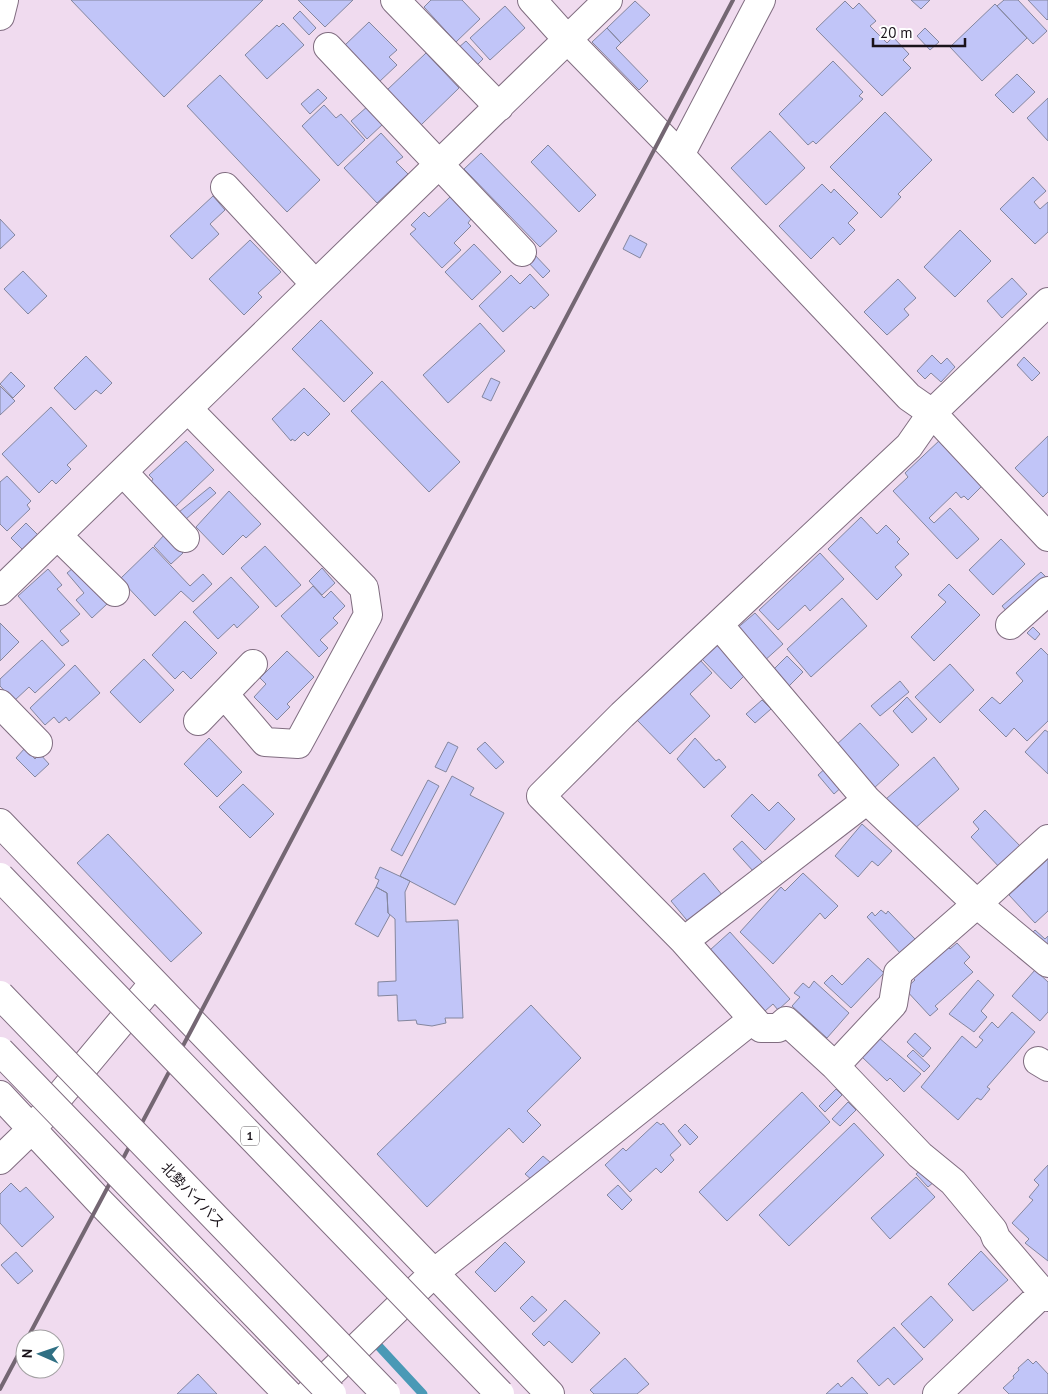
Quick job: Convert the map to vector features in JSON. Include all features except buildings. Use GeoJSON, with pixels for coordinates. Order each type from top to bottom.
{"type":"FeatureCollection","features":[{"type":"Feature","properties":{"kind":"main road"},"geometry":{"type":"LineString","coordinates":[[0,16],[4,0]]}},
{"type":"Feature","properties":{"kind":"main road"},"geometry":{"type":"LineString","coordinates":[[395,0],[499,107]]}},
{"type":"Feature","properties":{"kind":"main road"},"geometry":{"type":"LineString","coordinates":[[532,0],[567,40],[680,155],[909,396],[932,413],[1048,537]]}},
{"type":"Feature","properties":{"kind":"main road"},"geometry":{"type":"LineString","coordinates":[[0,591],[608,0]]}},
{"type":"Feature","properties":{"kind":"main road"},"geometry":{"type":"LineString","coordinates":[[680,155],[761,0]]}},
{"type":"Feature","properties":{"kind":"main road"},"geometry":{"type":"LineString","coordinates":[[328,47],[522,252]]}},
{"type":"Feature","properties":{"kind":"main road"},"geometry":{"type":"LineString","coordinates":[[225,187],[315,284]]}},
{"type":"Feature","properties":{"kind":"main road"},"geometry":{"type":"LineString","coordinates":[[937,1394],[1045,1295],[953,1182],[920,1155],[835,1066],[786,1021],[778,1028],[760,1028],[684,942],[541,796],[622,715],[908,446],[932,413],[1048,302]]}},
{"type":"Feature","properties":{"kind":"main road"},"geometry":{"type":"LineString","coordinates":[[188,408],[364,588],[368,615],[298,744],[265,742],[224,694]]}},
{"type":"Feature","properties":{"kind":"main road"},"geometry":{"type":"LineString","coordinates":[[123,472],[185,538]]}},
{"type":"Feature","properties":{"kind":"main road"},"geometry":{"type":"LineString","coordinates":[[58,536],[115,592]]}},
{"type":"Feature","properties":{"kind":"main road"},"geometry":{"type":"LineString","coordinates":[[1010,625],[1048,591]]}},
{"type":"Feature","properties":{"kind":"main road"},"geometry":{"type":"LineString","coordinates":[[719,625],[867,800],[977,904],[1048,963]]}},
{"type":"Feature","properties":{"kind":"main road"},"geometry":{"type":"LineString","coordinates":[[198,721],[253,664]]}},
{"type":"Feature","properties":{"kind":"main road"},"geometry":{"type":"LineString","coordinates":[[0,704],[38,743]]}},
{"type":"Feature","properties":{"kind":"main road"},"geometry":{"type":"LineString","coordinates":[[684,942],[867,800]]}},
{"type":"Feature","properties":{"kind":"main road"},"geometry":{"type":"LineString","coordinates":[[0,823],[550,1394]]}},
{"type":"Feature","properties":{"kind":"main road"},"geometry":{"type":"LineString","coordinates":[[835,1066],[893,1004],[898,973],[1048,839]]}},
{"type":"Feature","properties":{"kind":"main road"},"geometry":{"type":"LineString","coordinates":[[0,871],[25,849]]}},
{"type":"Feature","properties":{"kind":"main road","name":"1"},"geometry":{"type":"LineString","coordinates":[[0,877],[500,1394]]}},
{"type":"Feature","properties":{"kind":"main road"},"geometry":{"type":"LineString","coordinates":[[0,1160],[32,1129],[153,984]]}},
{"type":"Feature","properties":{"kind":"main road","name":"北勢バイパス"},"geometry":{"type":"LineString","coordinates":[[0,995],[386,1394]]}},
{"type":"Feature","properties":{"kind":"main road"},"geometry":{"type":"LineString","coordinates":[[309,1394],[434,1273],[753,1019]]}},
{"type":"Feature","properties":{"kind":"main road"},"geometry":{"type":"LineString","coordinates":[[0,1051],[332,1394]]}},
{"type":"Feature","properties":{"kind":"main road"},"geometry":{"type":"LineString","coordinates":[[0,1095],[100,1202],[288,1394]]}},
{"type":"Feature","properties":{"kind":"waterway"},"geometry":{"type":"LineString","coordinates":[[370,1343],[373,1340],[423,1394]]}},
{"type":"Feature","properties":{"kind":"railway"},"geometry":{"type":"LineString","coordinates":[[32,1329],[733,0]]}},
{"type":"Feature","properties":{"kind":"railway"},"geometry":{"type":"LineString","coordinates":[[0,1389],[15,1361]]}}]}
